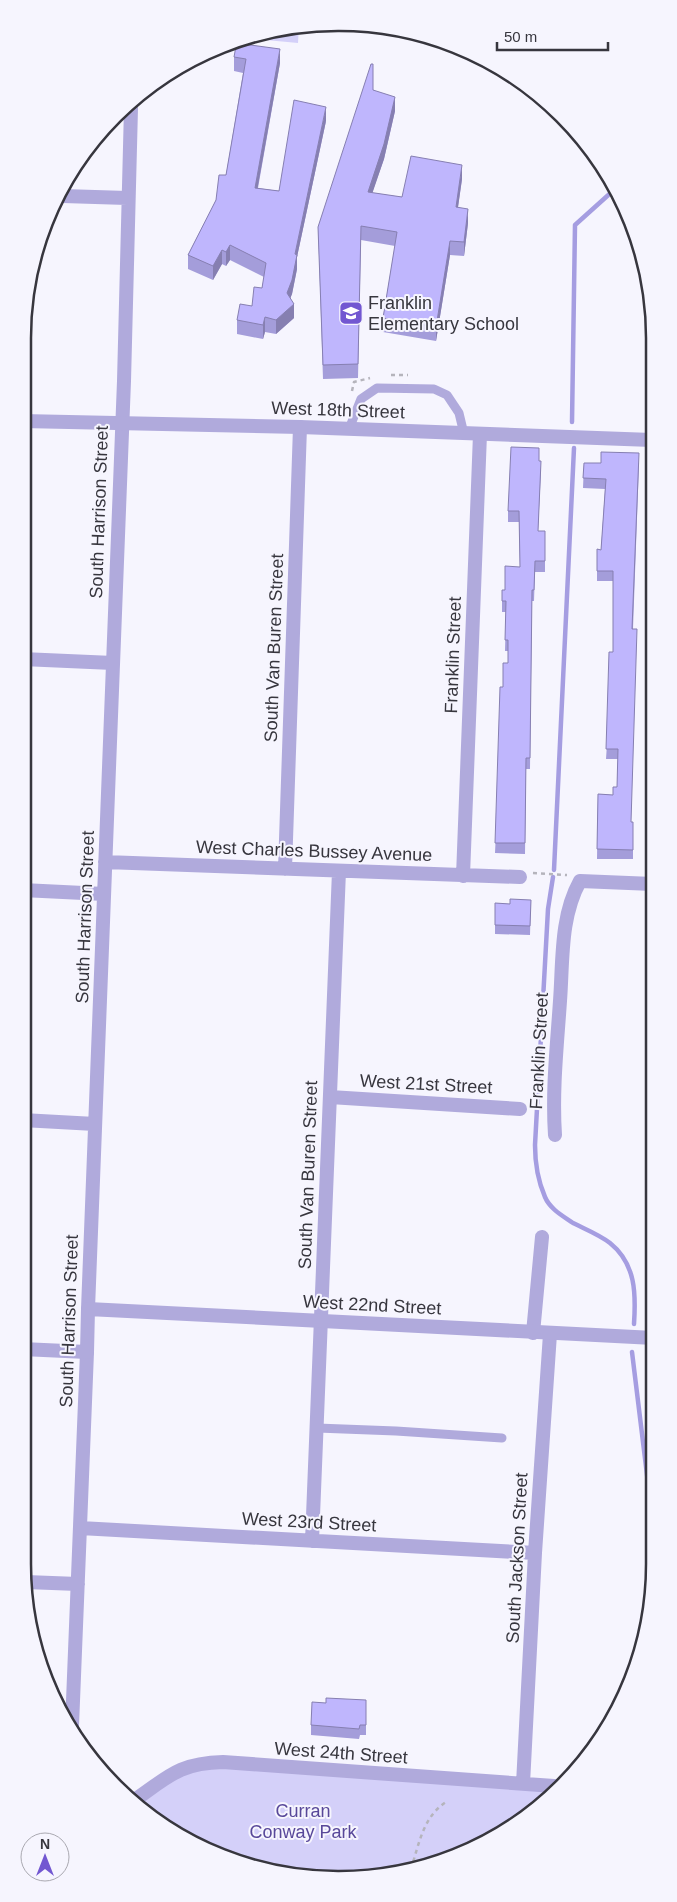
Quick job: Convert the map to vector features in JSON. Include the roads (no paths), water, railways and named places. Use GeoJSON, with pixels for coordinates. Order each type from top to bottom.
{"type":"FeatureCollection","features":[{"type":"Feature","properties":{"kind":"street","name":"South Harrison Street"},"geometry":{"type":"LineString","coordinates":[[72,1718],[124,381],[127,198],[131,112]]}},
{"type":"Feature","properties":{"kind":"street"},"geometry":{"type":"LineString","coordinates":[[66,196],[127,198]]}},
{"type":"Feature","properties":{"kind":"street","name":"West 18th Street"},"geometry":{"type":"LineString","coordinates":[[31,421],[349,429],[646,440]]}},
{"type":"Feature","properties":{"kind":"street","name":"South Van Buren Street"},"geometry":{"type":"LineString","coordinates":[[285,869],[300,428]]}},
{"type":"Feature","properties":{"kind":"street","name":"Franklin Street"},"geometry":{"type":"LineString","coordinates":[[463,876],[480,434]]}},
{"type":"Feature","properties":{"kind":"street"},"geometry":{"type":"LineString","coordinates":[[31,659],[113,663]]}},
{"type":"Feature","properties":{"kind":"street","name":"West Charles Bussey Avenue"},"geometry":{"type":"LineString","coordinates":[[106,862],[520,878]]}},
{"type":"Feature","properties":{"kind":"street","name":"South Van Buren Street"},"geometry":{"type":"LineString","coordinates":[[312,1541],[339,871]]}},
{"type":"Feature","properties":{"kind":"street","name":"Franklin Street"},"geometry":{"type":"LineString","coordinates":[[555,1135],[552,1101],[568,908],[580,881],[646,884]]}},
{"type":"Feature","properties":{"kind":"street"},"geometry":{"type":"LineString","coordinates":[[31,890],[104,894]]}},
{"type":"Feature","properties":{"kind":"street","name":"West 21st Street"},"geometry":{"type":"LineString","coordinates":[[330,1097],[520,1108]]}},
{"type":"Feature","properties":{"kind":"street"},"geometry":{"type":"LineString","coordinates":[[31,1120],[96,1124]]}},
{"type":"Feature","properties":{"kind":"street"},"geometry":{"type":"LineString","coordinates":[[533,1333],[542,1237]]}},
{"type":"Feature","properties":{"kind":"street","name":"West 22nd Street"},"geometry":{"type":"LineString","coordinates":[[88,1309],[646,1338]]}},
{"type":"Feature","properties":{"kind":"street","name":"South Jackson Street"},"geometry":{"type":"LineString","coordinates":[[523,1784],[535,1553],[550,1334]]}},
{"type":"Feature","properties":{"kind":"street"},"geometry":{"type":"LineString","coordinates":[[31,1349],[87,1352]]}},
{"type":"Feature","properties":{"kind":"street","name":"West 23rd Street"},"geometry":{"type":"LineString","coordinates":[[80,1528],[535,1553]]}},
{"type":"Feature","properties":{"kind":"street"},"geometry":{"type":"LineString","coordinates":[[32,1582],[78,1584]]}},
{"type":"Feature","properties":{"kind":"street","name":"West 24th Street"},"geometry":{"type":"LineString","coordinates":[[139,1797],[173,1772],[202,1763],[223,1762],[551,1786]]}},
{"type":"Feature","properties":{"kind":"lane"},"geometry":{"type":"LineString","coordinates":[[349,429],[360,399],[377,388],[434,390],[447,395],[459,413],[464,434]]}},
{"type":"Feature","properties":{"kind":"lane"},"geometry":{"type":"LineString","coordinates":[[317,1428],[396,1430],[502,1438]]}},
{"type":"Feature","properties":{"kind":"waterway"},"geometry":{"type":"LineString","coordinates":[[572,422],[575,225],[609,194]]}},
{"type":"Feature","properties":{"kind":"waterway"},"geometry":{"type":"LineString","coordinates":[[554,870],[574,448]]}},
{"type":"Feature","properties":{"kind":"waterway"},"geometry":{"type":"LineString","coordinates":[[553,877],[548,909],[535,1145],[537,1171],[545,1197],[553,1209],[573,1223],[606,1240],[619,1251],[625,1260],[630,1270],[634,1291],[634,1324]]}},
{"type":"Feature","properties":{"kind":"waterway"},"geometry":{"type":"LineString","coordinates":[[632,1352],[646,1467]]}},
{"type":"Feature","properties":{"kind":"place","name":"Franklin Elementary School"},"geometry":{"type":"Point","coordinates":[351,313]}},
{"type":"Feature","properties":{"kind":"park label","name":"Curran Conway Park"},"geometry":{"type":"Point","coordinates":[303,1821]}}]}
